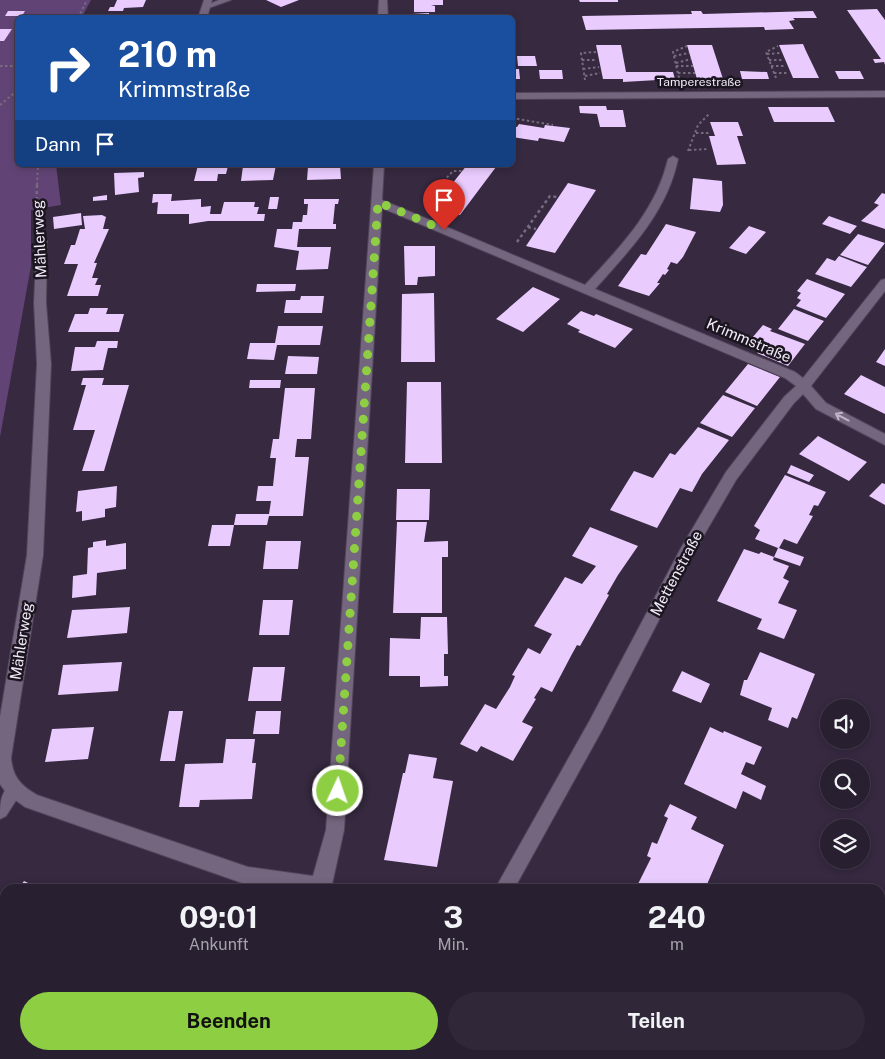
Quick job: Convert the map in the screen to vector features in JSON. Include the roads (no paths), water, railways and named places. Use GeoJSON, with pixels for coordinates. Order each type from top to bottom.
{"type":"FeatureCollection","features":[{"type":"Feature","properties":{"kind":"street"},"geometry":{"type":"LineString","coordinates":[[383,0],[383,15]]}},
{"type":"Feature","properties":{"kind":"street"},"geometry":{"type":"LineString","coordinates":[[203,15],[207,3]]}},
{"type":"Feature","properties":{"kind":"street","name":"Tamperestraße"},"geometry":{"type":"LineString","coordinates":[[515,96],[885,94]]}},
{"type":"Feature","properties":{"kind":"street"},"geometry":{"type":"LineString","coordinates":[[587,290],[626,248],[659,199],[671,173],[672,159]]}},
{"type":"Feature","properties":{"kind":"street"},"geometry":{"type":"LineString","coordinates":[[321,884],[336,830],[379,167]]}},
{"type":"Feature","properties":{"kind":"street","name":"Krimmstraße"},"geometry":{"type":"LineString","coordinates":[[378,202],[790,375],[804,386],[812,399],[821,406],[885,440]]}},
{"type":"Feature","properties":{"kind":"street","name":"Mählerweg"},"geometry":{"type":"LineString","coordinates":[[14,792],[3,776],[2,758],[35,555],[44,382],[40,304],[41,241]]}},
{"type":"Feature","properties":{"kind":"street","name":"Mettenstraße"},"geometry":{"type":"LineString","coordinates":[[507,884],[596,725],[686,552],[731,476],[789,400],[804,386],[885,283]]}},
{"type":"Feature","properties":{"kind":"street"},"geometry":{"type":"LineString","coordinates":[[14,792],[31,801],[248,876],[293,884]]}},
{"type":"Feature","properties":{"kind":"lane"},"geometry":{"type":"LineString","coordinates":[[207,3],[227,0]]}},
{"type":"Feature","properties":{"kind":"lane"},"geometry":{"type":"LineString","coordinates":[[0,811],[14,792]]}}]}
